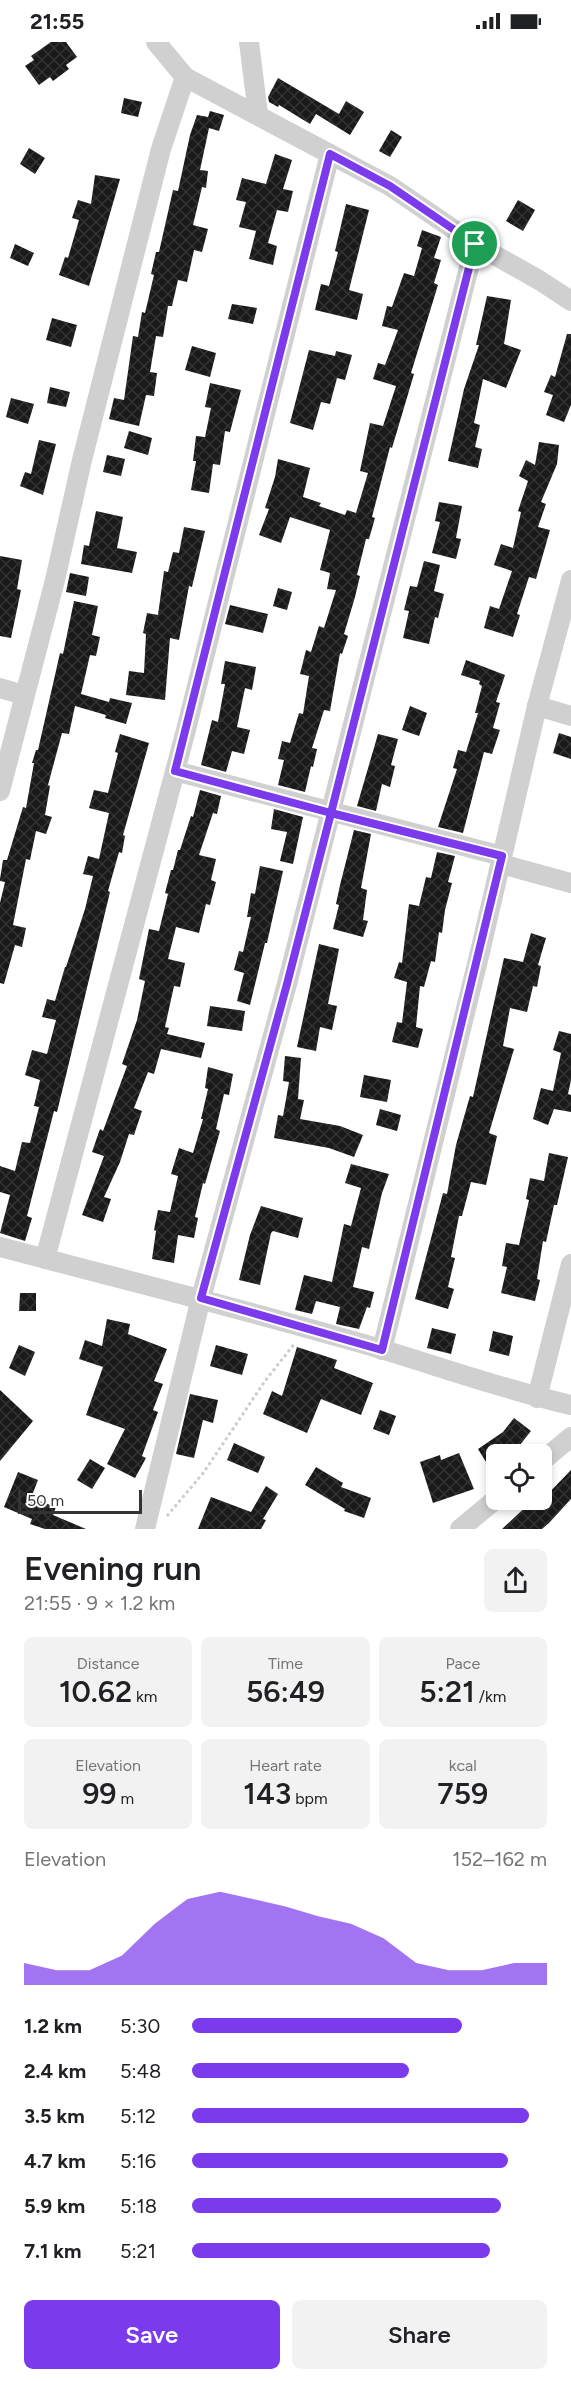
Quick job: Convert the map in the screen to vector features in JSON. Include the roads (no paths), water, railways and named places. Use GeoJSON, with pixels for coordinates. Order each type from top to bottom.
{"type":"FeatureCollection","features":[{"type":"Feature","properties":{"kind":"street"},"geometry":{"type":"LineString","coordinates":[[156,42],[185,77],[390,186],[475,244],[571,300]]}},
{"type":"Feature","properties":{"kind":"street"},"geometry":{"type":"LineString","coordinates":[[249,42],[258,114]]}},
{"type":"Feature","properties":{"kind":"street"},"geometry":{"type":"LineString","coordinates":[[0,791],[55,580],[82,460],[161,148],[185,77]]}},
{"type":"Feature","properties":{"kind":"street"},"geometry":{"type":"LineString","coordinates":[[45,1259],[175,771],[330,154]]}},
{"type":"Feature","properties":{"kind":"street"},"geometry":{"type":"LineString","coordinates":[[154,1525],[201,1298],[287,984],[475,244]]}},
{"type":"Feature","properties":{"kind":"street"},"geometry":{"type":"LineString","coordinates":[[382,1350],[502,860],[537,706],[571,580]]}},
{"type":"Feature","properties":{"kind":"street"},"geometry":{"type":"LineString","coordinates":[[0,688],[24,695]]}},
{"type":"Feature","properties":{"kind":"street"},"geometry":{"type":"LineString","coordinates":[[537,706],[571,716]]}},
{"type":"Feature","properties":{"kind":"street"},"geometry":{"type":"LineString","coordinates":[[175,771],[502,860],[571,883]]}},
{"type":"Feature","properties":{"kind":"street"},"geometry":{"type":"LineString","coordinates":[[0,1247],[201,1298],[537,1398],[571,1405]]}},
{"type":"Feature","properties":{"kind":"street"},"geometry":{"type":"LineString","coordinates":[[537,1398],[571,1264]]}},
{"type":"Feature","properties":{"kind":"street"},"geometry":{"type":"LineString","coordinates":[[552,1453],[571,1437]]}},
{"type":"Feature","properties":{"kind":"street"},"geometry":{"type":"LineString","coordinates":[[460,1529],[486,1507]]}}]}
